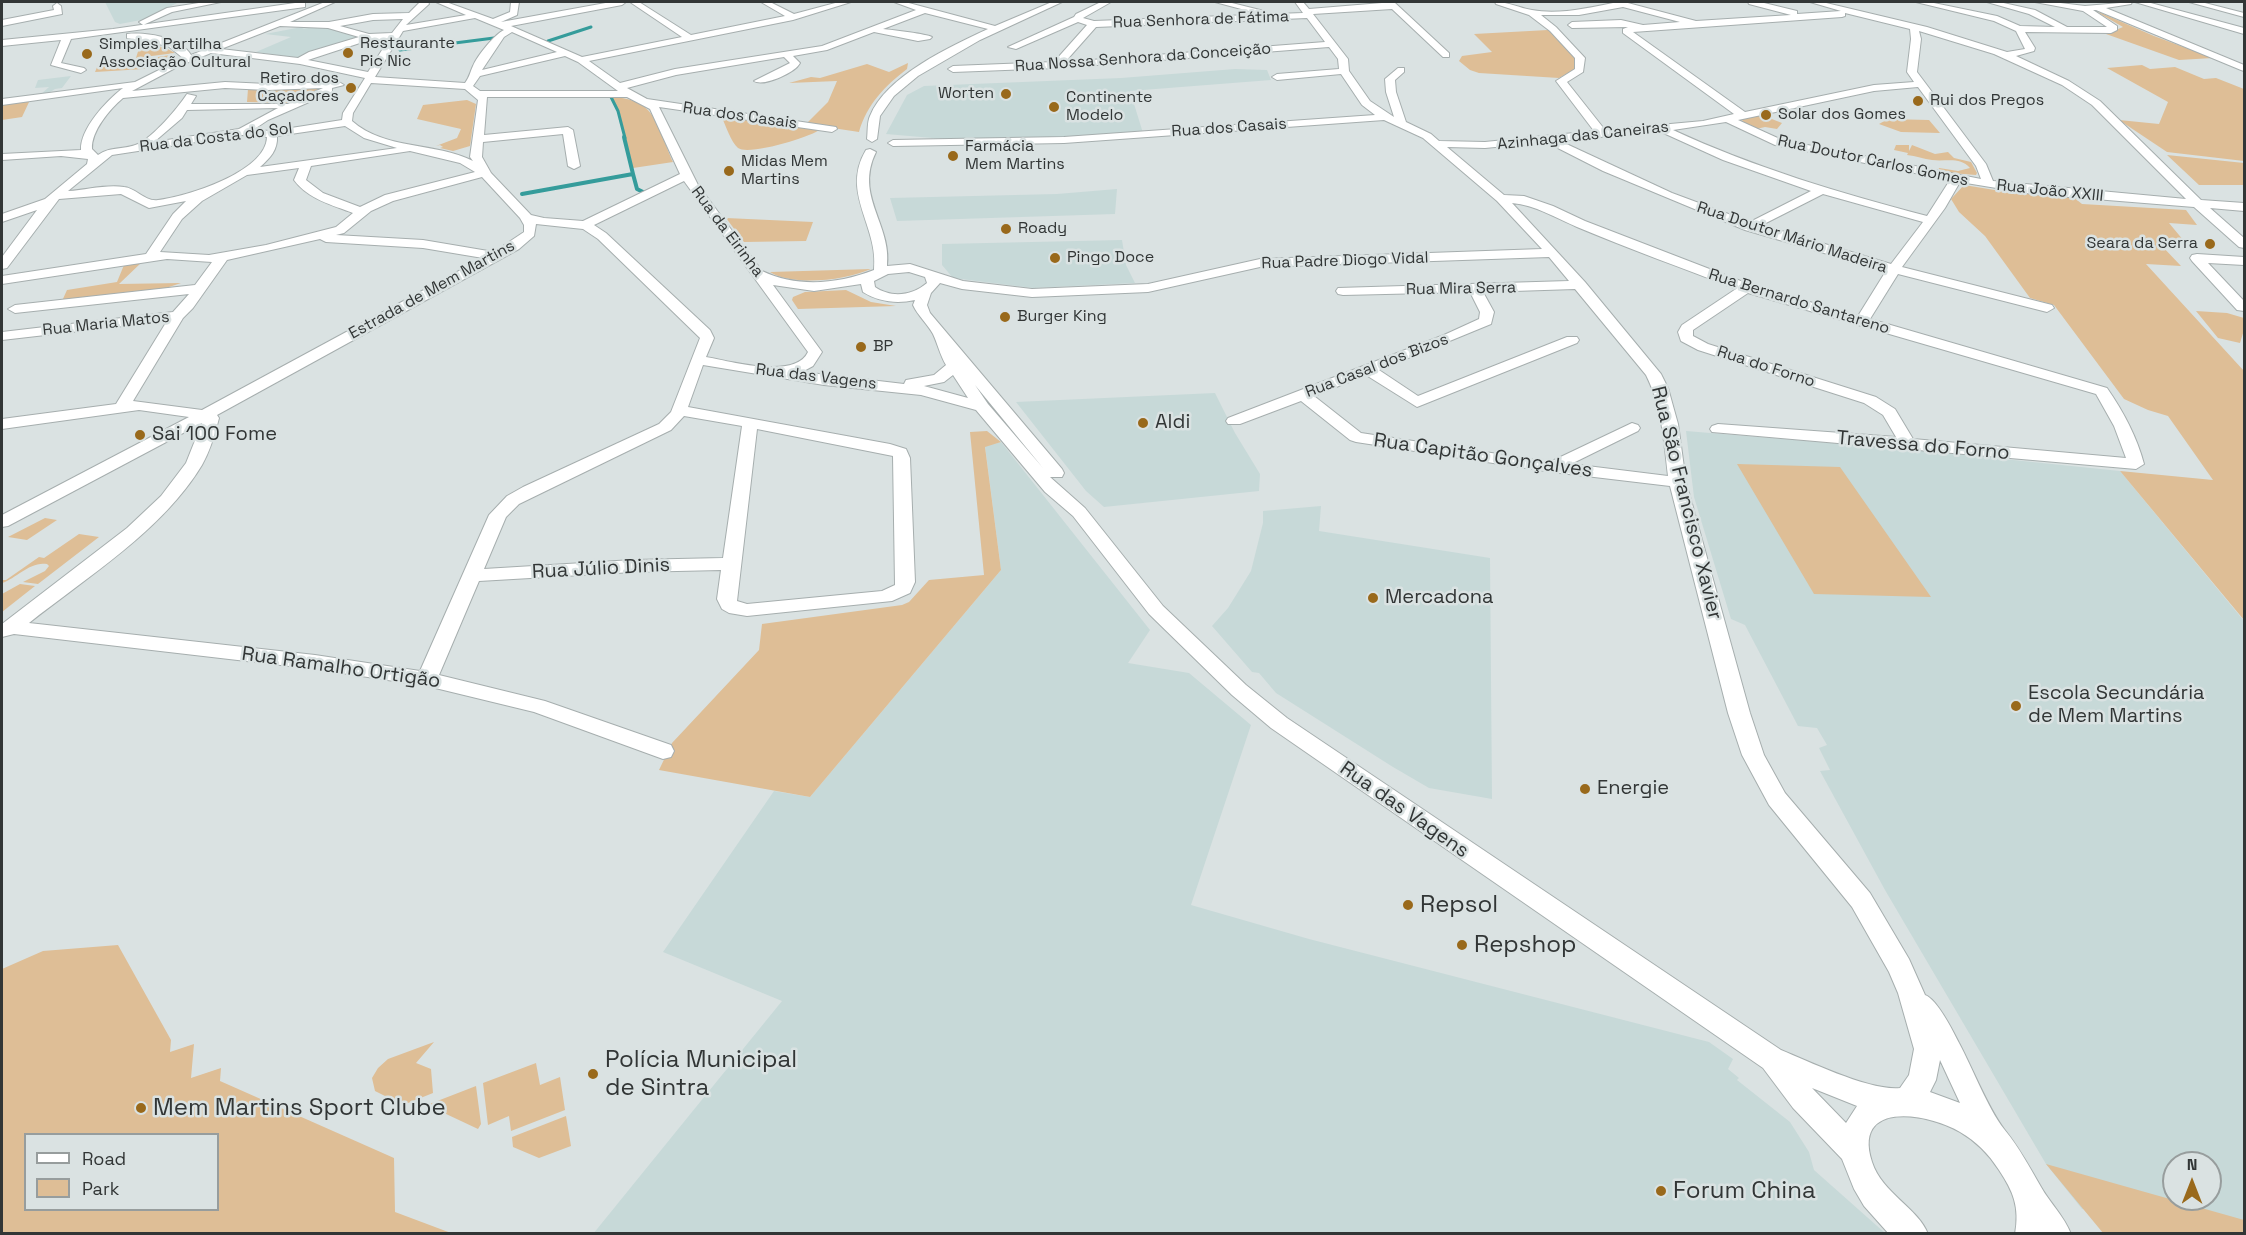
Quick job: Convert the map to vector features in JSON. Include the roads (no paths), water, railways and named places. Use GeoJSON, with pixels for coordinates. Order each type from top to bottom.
{"type":"FeatureCollection","features":[{"type":"Feature","properties":{"kind":"street"},"geometry":{"type":"LineString","coordinates":[[143,28],[140,24],[168,10],[218,2]]}},
{"type":"Feature","properties":{"kind":"street"},"geometry":{"type":"LineString","coordinates":[[2,43],[113,32],[323,2]]}},
{"type":"Feature","properties":{"kind":"street"},"geometry":{"type":"LineString","coordinates":[[90,161],[86,147],[87,139],[106,107],[118,96],[138,83],[189,59],[331,2]]}},
{"type":"Feature","properties":{"kind":"street"},"geometry":{"type":"LineString","coordinates":[[275,24],[328,25],[442,2],[512,29],[581,60],[629,94],[648,102]]}},
{"type":"Feature","properties":{"kind":"street"},"geometry":{"type":"LineString","coordinates":[[497,24],[514,13],[515,2]]}},
{"type":"Feature","properties":{"kind":"street"},"geometry":{"type":"LineString","coordinates":[[497,24],[622,2]]}},
{"type":"Feature","properties":{"kind":"street"},"geometry":{"type":"LineString","coordinates":[[634,2],[690,38]]}},
{"type":"Feature","properties":{"kind":"street"},"geometry":{"type":"LineString","coordinates":[[765,2],[794,17]]}},
{"type":"Feature","properties":{"kind":"street"},"geometry":{"type":"LineString","coordinates":[[581,60],[794,17],[847,2]]}},
{"type":"Feature","properties":{"kind":"street"},"geometry":{"type":"LineString","coordinates":[[899,2],[991,27]]}},
{"type":"Feature","properties":{"kind":"street"},"geometry":{"type":"LineString","coordinates":[[863,143],[883,102],[912,74],[955,49],[1058,2]]}},
{"type":"Feature","properties":{"kind":"street"},"geometry":{"type":"LineString","coordinates":[[1013,47],[1107,2]]}},
{"type":"Feature","properties":{"kind":"street"},"geometry":{"type":"LineString","coordinates":[[1219,2],[1280,17]]}},
{"type":"Feature","properties":{"kind":"street","name":"Rua São Francisco Xavier"},"geometry":{"type":"LineString","coordinates":[[1299,2],[1343,59],[1344,71],[1366,103],[1385,117],[1416,130],[1438,144],[1501,198],[1580,285],[1646,364],[1660,388],[1670,424],[1677,482],[1738,713],[1755,762],[1777,799],[1861,900],[1900,967],[1911,993],[1928,1049],[1922,1080],[1899,1101]]}},
{"type":"Feature","properties":{"kind":"street"},"geometry":{"type":"LineString","coordinates":[[1499,2],[1532,13],[1553,29],[1580,58],[1580,70],[1561,81],[1602,134]]}},
{"type":"Feature","properties":{"kind":"street"},"geometry":{"type":"LineString","coordinates":[[1546,2],[1579,12]]}},
{"type":"Feature","properties":{"kind":"street"},"geometry":{"type":"LineString","coordinates":[[1752,2],[1808,17]]}},
{"type":"Feature","properties":{"kind":"street"},"geometry":{"type":"LineString","coordinates":[[1814,2],[1850,11],[1915,34],[1949,38],[2007,55],[2059,79],[2096,104],[2197,203],[2244,244]]}},
{"type":"Feature","properties":{"kind":"street"},"geometry":{"type":"LineString","coordinates":[[1920,2],[2004,12],[2047,23],[2050,26],[2046,29]]}},
{"type":"Feature","properties":{"kind":"street"},"geometry":{"type":"LineString","coordinates":[[1955,2],[2019,29],[2101,32],[2114,28],[2085,9]]}},
{"type":"Feature","properties":{"kind":"street"},"geometry":{"type":"LineString","coordinates":[[1991,2],[2032,12],[2071,30]]}},
{"type":"Feature","properties":{"kind":"street"},"geometry":{"type":"LineString","coordinates":[[2039,2],[2085,9],[2128,2]]}},
{"type":"Feature","properties":{"kind":"street"},"geometry":{"type":"LineString","coordinates":[[2139,2],[2244,31]]}},
{"type":"Feature","properties":{"kind":"street"},"geometry":{"type":"LineString","coordinates":[[2193,2],[2244,15]]}},
{"type":"Feature","properties":{"kind":"street"},"geometry":{"type":"LineString","coordinates":[[1532,13],[1579,12],[1620,3],[1696,24]]}},
{"type":"Feature","properties":{"kind":"street"},"geometry":{"type":"LineString","coordinates":[[1392,4],[1446,55]]}},
{"type":"Feature","properties":{"kind":"street","name":"Rua Senhora de Fátima"},"geometry":{"type":"LineString","coordinates":[[1093,24],[1280,17],[1392,4]]}},
{"type":"Feature","properties":{"kind":"street"},"geometry":{"type":"LineString","coordinates":[[2,23],[59,12],[57,6]]}},
{"type":"Feature","properties":{"kind":"street"},"geometry":{"type":"LineString","coordinates":[[347,122],[348,113],[366,77],[397,32],[419,6]]}},
{"type":"Feature","properties":{"kind":"street"},"geometry":{"type":"LineString","coordinates":[[361,18],[363,9],[381,7]]}},
{"type":"Feature","properties":{"kind":"street"},"geometry":{"type":"LineString","coordinates":[[2097,8],[2244,68]]}},
{"type":"Feature","properties":{"kind":"street"},"geometry":{"type":"LineString","coordinates":[[618,87],[675,72],[830,46],[926,10]]}},
{"type":"Feature","properties":{"kind":"street"},"geometry":{"type":"LineString","coordinates":[[1742,115],[1679,67],[1626,31],[1643,27],[1808,17],[1850,11]]}},
{"type":"Feature","properties":{"kind":"street"},"geometry":{"type":"LineString","coordinates":[[300,61],[312,54],[369,37],[476,16]]}},
{"type":"Feature","properties":{"kind":"street"},"geometry":{"type":"LineString","coordinates":[[1056,64],[1093,24],[1077,18]]}},
{"type":"Feature","properties":{"kind":"street"},"geometry":{"type":"LineString","coordinates":[[1568,26],[1612,23],[1643,27]]}},
{"type":"Feature","properties":{"kind":"street"},"geometry":{"type":"LineString","coordinates":[[328,25],[369,37]]}},
{"type":"Feature","properties":{"kind":"street"},"geometry":{"type":"LineString","coordinates":[[468,87],[477,74],[477,67],[501,34],[512,29]]}},
{"type":"Feature","properties":{"kind":"street"},"geometry":{"type":"LineString","coordinates":[[2007,55],[2029,51],[2030,48],[2019,29]]}},
{"type":"Feature","properties":{"kind":"street"},"geometry":{"type":"LineString","coordinates":[[876,30],[918,39]]}},
{"type":"Feature","properties":{"kind":"street"},"geometry":{"type":"LineString","coordinates":[[113,32],[174,45],[185,51],[189,59]]}},
{"type":"Feature","properties":{"kind":"street","name":"Rua João XXIII"},"geometry":{"type":"LineString","coordinates":[[1915,34],[1912,72],[1982,166],[1988,184],[2244,207]]}},
{"type":"Feature","properties":{"kind":"street"},"geometry":{"type":"LineString","coordinates":[[67,37],[56,65],[81,70]]}},
{"type":"Feature","properties":{"kind":"street"},"geometry":{"type":"LineString","coordinates":[[369,37],[370,51]]}},
{"type":"Feature","properties":{"kind":"street","name":"Rua Nossa Senhora da Conceição"},"geometry":{"type":"LineString","coordinates":[[953,69],[1333,44]]}},
{"type":"Feature","properties":{"kind":"street"},"geometry":{"type":"LineString","coordinates":[[2,280],[179,255],[199,259],[222,258],[314,238],[343,229],[362,212],[396,196],[485,173],[476,157],[483,100],[479,94],[468,87],[366,77],[300,61],[208,51]]}},
{"type":"Feature","properties":{"kind":"street"},"geometry":{"type":"LineString","coordinates":[[477,74],[565,53]]}},
{"type":"Feature","properties":{"kind":"street"},"geometry":{"type":"LineString","coordinates":[[759,81],[795,66],[787,55]]}},
{"type":"Feature","properties":{"kind":"street"},"geometry":{"type":"LineString","coordinates":[[1401,70],[1390,79],[1394,104],[1401,124]]}},
{"type":"Feature","properties":{"kind":"street"},"geometry":{"type":"LineString","coordinates":[[1277,77],[1344,71]]}},
{"type":"Feature","properties":{"kind":"street"},"geometry":{"type":"LineString","coordinates":[[242,132],[264,118],[295,104],[339,85],[366,77]]}},
{"type":"Feature","properties":{"kind":"street"},"geometry":{"type":"LineString","coordinates":[[2,102],[138,83]]}},
{"type":"Feature","properties":{"kind":"street","name":"Azinhaga das Caneiras"},"geometry":{"type":"LineString","coordinates":[[1438,144],[1485,145],[1660,128],[1727,119],[1874,88],[1920,84]]}},
{"type":"Feature","properties":{"kind":"street"},"geometry":{"type":"LineString","coordinates":[[118,96],[241,85],[267,87],[339,85]]}},
{"type":"Feature","properties":{"kind":"street"},"geometry":{"type":"LineString","coordinates":[[240,105],[241,85]]}},
{"type":"Feature","properties":{"kind":"street"},"geometry":{"type":"LineString","coordinates":[[141,147],[185,107],[190,101],[192,89]]}},
{"type":"Feature","properties":{"kind":"street"},"geometry":{"type":"LineString","coordinates":[[479,94],[629,94]]}},
{"type":"Feature","properties":{"kind":"street","name":"Rua dos Casais"},"geometry":{"type":"LineString","coordinates":[[648,102],[832,129]]}},
{"type":"Feature","properties":{"kind":"street","name":"Rua da Eirinha"},"geometry":{"type":"LineString","coordinates":[[648,102],[656,109],[689,181],[814,348]]}},
{"type":"Feature","properties":{"kind":"street"},"geometry":{"type":"LineString","coordinates":[[1725,102],[1762,111]]}},
{"type":"Feature","properties":{"kind":"street"},"geometry":{"type":"LineString","coordinates":[[1366,103],[1394,104]]}},
{"type":"Feature","properties":{"kind":"street"},"geometry":{"type":"LineString","coordinates":[[185,107],[295,104]]}},
{"type":"Feature","properties":{"kind":"street"},"geometry":{"type":"LineString","coordinates":[[264,118],[267,105]]}},
{"type":"Feature","properties":{"kind":"street","name":"Rua dos Casais"},"geometry":{"type":"LineString","coordinates":[[883,149],[917,141],[993,143],[1064,140],[1385,117]]}},
{"type":"Feature","properties":{"kind":"street","name":"Rua Doutor Carlos Gomes"},"geometry":{"type":"LineString","coordinates":[[1727,119],[1779,143],[1988,184]]}},
{"type":"Feature","properties":{"kind":"street","name":"Rua da Costa do Sol"},"geometry":{"type":"LineString","coordinates":[[53,198],[90,161],[108,153],[242,132],[272,134],[347,122]]}},
{"type":"Feature","properties":{"kind":"street","name":"Estrada de Mem Martins"},"geometry":{"type":"LineString","coordinates":[[2,522],[206,415],[496,256],[526,237],[532,229],[527,218],[485,173],[465,161],[363,135],[351,128],[347,122]]}},
{"type":"Feature","properties":{"kind":"street"},"geometry":{"type":"LineString","coordinates":[[1660,128],[1750,168],[1820,191],[1930,220]]}},
{"type":"Feature","properties":{"kind":"street"},"geometry":{"type":"LineString","coordinates":[[477,139],[568,130],[574,166]]}},
{"type":"Feature","properties":{"kind":"street"},"geometry":{"type":"LineString","coordinates":[[167,204],[203,193],[244,173],[271,150],[272,134]]}},
{"type":"Feature","properties":{"kind":"street"},"geometry":{"type":"LineString","coordinates":[[2,157],[63,150],[87,139]]}},
{"type":"Feature","properties":{"kind":"street"},"geometry":{"type":"LineString","coordinates":[[863,143],[883,139],[883,149]]}},
{"type":"Feature","properties":{"kind":"street","name":"Rua Doutor Mário Madeira"},"geometry":{"type":"LineString","coordinates":[[1548,139],[1613,173],[1667,197],[1749,227],[1893,271],[2047,308]]}},
{"type":"Feature","properties":{"kind":"street"},"geometry":{"type":"LineString","coordinates":[[863,143],[883,149]]}},
{"type":"Feature","properties":{"kind":"street"},"geometry":{"type":"LineString","coordinates":[[244,173],[421,148]]}},
{"type":"Feature","properties":{"kind":"street"},"geometry":{"type":"LineString","coordinates":[[867,289],[867,280],[876,273],[883,260],[882,250],[871,224],[862,174],[866,157],[883,149]]}},
{"type":"Feature","properties":{"kind":"street"},"geometry":{"type":"LineString","coordinates":[[34,154],[69,153],[90,161]]}},
{"type":"Feature","properties":{"kind":"street"},"geometry":{"type":"LineString","coordinates":[[307,163],[300,180],[303,185],[319,195],[362,212]]}},
{"type":"Feature","properties":{"kind":"street"},"geometry":{"type":"LineString","coordinates":[[1862,321],[1956,179]]}},
{"type":"Feature","properties":{"kind":"street"},"geometry":{"type":"LineString","coordinates":[[526,237],[551,229],[585,225],[665,186],[689,181]]}},
{"type":"Feature","properties":{"kind":"street"},"geometry":{"type":"LineString","coordinates":[[2,218],[38,207],[53,198],[123,190],[151,204],[186,207]]}},
{"type":"Feature","properties":{"kind":"street"},"geometry":{"type":"LineString","coordinates":[[1749,227],[1820,191]]}},
{"type":"Feature","properties":{"kind":"street"},"geometry":{"type":"LineString","coordinates":[[150,258],[186,207],[203,193]]}},
{"type":"Feature","properties":{"kind":"street"},"geometry":{"type":"LineString","coordinates":[[2,265],[53,198]]}},
{"type":"Feature","properties":{"kind":"street","name":"Rua Bernardo Santareno"},"geometry":{"type":"LineString","coordinates":[[1501,198],[1524,200],[1549,209],[1592,229],[1746,288],[2102,391],[2122,424],[2132,447],[2136,464],[2127,465]]}},
{"type":"Feature","properties":{"kind":"street"},"geometry":{"type":"LineString","coordinates":[[427,679],[493,522],[513,500],[658,432],[671,423],[679,410],[706,338],[704,331],[602,236],[585,225],[553,223],[527,218]]}},
{"type":"Feature","properties":{"kind":"street"},"geometry":{"type":"LineString","coordinates":[[314,238],[423,244],[496,256]]}},
{"type":"Feature","properties":{"kind":"street"},"geometry":{"type":"LineString","coordinates":[[882,250],[891,259],[910,268],[925,271],[929,286],[920,304],[924,314],[941,338],[947,355],[982,407]]}},
{"type":"Feature","properties":{"kind":"street","name":"Rua Padre Diogo Vidal"},"geometry":{"type":"LineString","coordinates":[[890,298],[909,297],[929,286],[962,285],[1032,293],[1148,288],[1260,263],[1552,253]]}},
{"type":"Feature","properties":{"kind":"street"},"geometry":{"type":"LineString","coordinates":[[177,316],[222,258]]}},
{"type":"Feature","properties":{"kind":"street"},"geometry":{"type":"LineString","coordinates":[[2242,307],[2197,258],[2244,261]]}},
{"type":"Feature","properties":{"kind":"street"},"geometry":{"type":"LineString","coordinates":[[756,272],[776,283],[812,285],[855,282],[876,273],[910,268]]}},
{"type":"Feature","properties":{"kind":"street"},"geometry":{"type":"LineString","coordinates":[[840,284],[867,289],[880,296],[904,301],[924,314]]}},
{"type":"Feature","properties":{"kind":"street"},"geometry":{"type":"LineString","coordinates":[[779,303],[786,292],[812,285]]}},
{"type":"Feature","properties":{"kind":"street","name":"Rua Mira Serra"},"geometry":{"type":"LineString","coordinates":[[1343,291],[1580,285]]}},
{"type":"Feature","properties":{"kind":"street","name":"Rua do Forno"},"geometry":{"type":"LineString","coordinates":[[1746,288],[1687,328],[1686,338],[1704,347],[1870,400],[1889,412],[1907,443]]}},
{"type":"Feature","properties":{"kind":"street"},"geometry":{"type":"LineString","coordinates":[[15,309],[200,289]]}},
{"type":"Feature","properties":{"kind":"street","name":"Rua Casal dos Bizos"},"geometry":{"type":"LineString","coordinates":[[1234,421],[1449,338],[1486,321],[1487,312],[1475,289]]}},
{"type":"Feature","properties":{"kind":"street","name":"Rua Maria Matos"},"geometry":{"type":"LineString","coordinates":[[2,336],[177,316]]}},
{"type":"Feature","properties":{"kind":"street","name":"Rua Maria Matos"},"geometry":{"type":"LineString","coordinates":[[122,406],[177,316]]}},
{"type":"Feature","properties":{"kind":"street","name":"Rua das Vagens"},"geometry":{"type":"LineString","coordinates":[[941,338],[960,355],[1067,487],[1078,512]]}},
{"type":"Feature","properties":{"kind":"street"},"geometry":{"type":"LineString","coordinates":[[1367,369],[1417,402],[1572,340]]}},
{"type":"Feature","properties":{"kind":"street"},"geometry":{"type":"LineString","coordinates":[[767,371],[793,370],[807,364],[814,356],[814,348]]}},
{"type":"Feature","properties":{"kind":"street","name":"Rua das Vagens"},"geometry":{"type":"LineString","coordinates":[[814,348],[826,365],[835,371],[853,377],[910,383],[939,379],[954,366]]}},
{"type":"Feature","properties":{"kind":"street","name":"Rua das Vagens"},"geometry":{"type":"LineString","coordinates":[[697,360],[824,380],[922,390],[982,407],[1051,488],[1078,512],[1156,610],[1239,690],[1279,723],[1771,1059],[1852,1091],[1944,1109],[1994,1139]]}},
{"type":"Feature","properties":{"kind":"street","name":"Rua Capitão Gonçalves"},"geometry":{"type":"LineString","coordinates":[[1303,394],[1356,436],[1552,467],[1677,482]]}},
{"type":"Feature","properties":{"kind":"street"},"geometry":{"type":"LineString","coordinates":[[2,424],[122,406],[154,405],[206,415],[211,418],[209,431],[196,461],[174,494],[155,514],[6,630]]}},
{"type":"Feature","properties":{"kind":"street"},"geometry":{"type":"LineString","coordinates":[[679,410],[890,448],[900,453],[906,582],[903,589],[885,597],[736,609],[729,605],[727,599],[731,564],[750,423]]}},
{"type":"Feature","properties":{"kind":"street"},"geometry":{"type":"LineString","coordinates":[[1552,467],[1632,428]]}},
{"type":"Feature","properties":{"kind":"street","name":"Travessa do Forno"},"geometry":{"type":"LineString","coordinates":[[1718,429],[1907,443],[2127,465]]}},
{"type":"Feature","properties":{"kind":"street"},"geometry":{"type":"LineString","coordinates":[[133,454],[154,446],[184,442],[200,450],[196,461]]}},
{"type":"Feature","properties":{"kind":"street","name":"Rua Júlio Dinis"},"geometry":{"type":"LineString","coordinates":[[470,576],[633,566],[731,564]]}},
{"type":"Feature","properties":{"kind":"street","name":"Rua Ramalho Ortigão"},"geometry":{"type":"LineString","coordinates":[[6,630],[315,662],[427,679],[538,706],[663,751]]}},
{"type":"Feature","properties":{"kind":"street","name":"Rua São Francisco Xavier"},"geometry":{"type":"LineString","coordinates":[[1911,993],[1935,1025],[1967,1092],[1994,1139],[2024,1180],[2030,1197]]}},
{"type":"Feature","properties":{"kind":"street","name":"Rua das Vagens"},"geometry":{"type":"LineString","coordinates":[[1771,1059],[1803,1099],[1855,1152]]}},
{"type":"Feature","properties":{"kind":"street"},"geometry":{"type":"LineString","coordinates":[[1899,1101],[1870,1112],[1857,1129],[1855,1152],[1859,1169],[1873,1196],[1896,1221],[1912,1233]]}},
{"type":"Feature","properties":{"kind":"street"},"geometry":{"type":"LineString","coordinates":[[2030,1197],[2034,1218],[2030,1233]]}},
{"type":"Feature","properties":{"kind":"street"},"geometry":{"type":"LineString","coordinates":[[2030,1197],[2056,1233]]}},
{"type":"Feature","properties":{"kind":"waterway"},"geometry":{"type":"LineString","coordinates":[[548,41],[591,27]]}},
{"type":"Feature","properties":{"kind":"waterway"},"geometry":{"type":"LineString","coordinates":[[400,50],[494,38]]}},
{"type":"Feature","properties":{"kind":"waterway"},"geometry":{"type":"LineString","coordinates":[[611,97],[618,111],[625,138]]}},
{"type":"Feature","properties":{"kind":"waterway"},"geometry":{"type":"LineString","coordinates":[[624,137],[633,174]]}},
{"type":"Feature","properties":{"kind":"waterway"},"geometry":{"type":"LineString","coordinates":[[522,194],[633,174]]}},
{"type":"Feature","properties":{"kind":"waterway"},"geometry":{"type":"LineString","coordinates":[[633,174],[637,189],[643,192]]}},
{"type":"Feature","properties":{"kind":"place","name":"Restaurante Pic Nic"},"geometry":{"type":"Point","coordinates":[348,53]}},
{"type":"Feature","properties":{"kind":"place","name":"Simples Partilha Associação Cultural"},"geometry":{"type":"Point","coordinates":[87,54]}},
{"type":"Feature","properties":{"kind":"place","name":"Retiro dos Caçadores"},"geometry":{"type":"Point","coordinates":[351,88]}},
{"type":"Feature","properties":{"kind":"place","name":"Worten"},"geometry":{"type":"Point","coordinates":[1006,94]}},
{"type":"Feature","properties":{"kind":"place","name":"Rui dos Pregos"},"geometry":{"type":"Point","coordinates":[1918,101]}},
{"type":"Feature","properties":{"kind":"place","name":"Continente Modelo"},"geometry":{"type":"Point","coordinates":[1054,107]}},
{"type":"Feature","properties":{"kind":"place","name":"Solar dos Gomes"},"geometry":{"type":"Point","coordinates":[1766,115]}},
{"type":"Feature","properties":{"kind":"place","name":"Farmácia Mem Martins"},"geometry":{"type":"Point","coordinates":[953,156]}},
{"type":"Feature","properties":{"kind":"place","name":"Midas Mem Martins"},"geometry":{"type":"Point","coordinates":[729,171]}},
{"type":"Feature","properties":{"kind":"place","name":"Roady"},"geometry":{"type":"Point","coordinates":[1006,229]}},
{"type":"Feature","properties":{"kind":"place","name":"Seara da Serra"},"geometry":{"type":"Point","coordinates":[2210,244]}},
{"type":"Feature","properties":{"kind":"place","name":"Pingo Doce"},"geometry":{"type":"Point","coordinates":[1055,258]}},
{"type":"Feature","properties":{"kind":"place","name":"Burger King"},"geometry":{"type":"Point","coordinates":[1005,317]}},
{"type":"Feature","properties":{"kind":"place","name":"BP"},"geometry":{"type":"Point","coordinates":[861,347]}},
{"type":"Feature","properties":{"kind":"place","name":"Aldi"},"geometry":{"type":"Point","coordinates":[1143,423]}},
{"type":"Feature","properties":{"kind":"place","name":"Sai 100 Fome"},"geometry":{"type":"Point","coordinates":[140,435]}},
{"type":"Feature","properties":{"kind":"place","name":"Mercadona"},"geometry":{"type":"Point","coordinates":[1373,598]}},
{"type":"Feature","properties":{"kind":"place","name":"Escola Secundária de Mem Martins"},"geometry":{"type":"Point","coordinates":[2016,706]}},
{"type":"Feature","properties":{"kind":"place","name":"Energie"},"geometry":{"type":"Point","coordinates":[1585,789]}},
{"type":"Feature","properties":{"kind":"place","name":"Repsol"},"geometry":{"type":"Point","coordinates":[1408,905]}},
{"type":"Feature","properties":{"kind":"place","name":"Repshop"},"geometry":{"type":"Point","coordinates":[1462,945]}},
{"type":"Feature","properties":{"kind":"place","name":"Polícia Municipal de Sintra"},"geometry":{"type":"Point","coordinates":[593,1074]}},
{"type":"Feature","properties":{"kind":"place","name":"Mem Martins Sport Clube"},"geometry":{"type":"Point","coordinates":[141,1108]}},
{"type":"Feature","properties":{"kind":"place","name":"Forum China"},"geometry":{"type":"Point","coordinates":[1661,1191]}}]}
